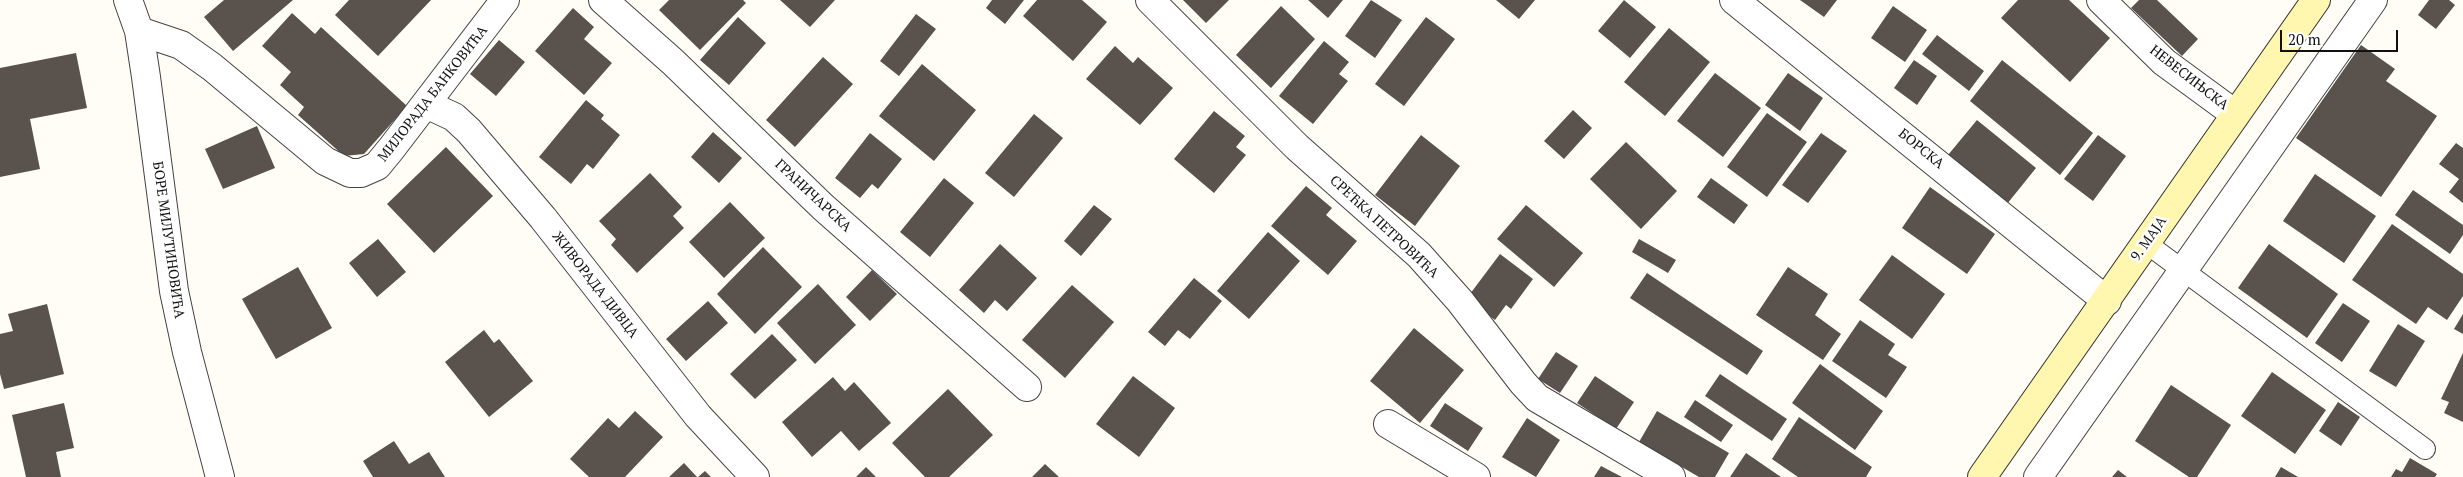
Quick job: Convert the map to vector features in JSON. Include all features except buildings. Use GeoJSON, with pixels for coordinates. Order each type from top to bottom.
{"type":"FeatureCollection","features":[{"type":"Feature","properties":{"kind":"main road","name":"9. МАЈА"},"geometry":{"type":"LineString","coordinates":[[1982,477],[2316,0]]}},
{"type":"Feature","properties":{"kind":"street","name":"БОРЕ МИЛУТИНОВИЋА"},"geometry":{"type":"LineString","coordinates":[[128,0],[139,32],[174,290],[186,352],[220,477]]}},
{"type":"Feature","properties":{"kind":"street","name":"МИЛОРАДА БАНКОВИЋА"},"geometry":{"type":"LineString","coordinates":[[139,32],[180,45],[204,61],[325,160],[350,173],[361,173],[377,166],[505,0]]}},
{"type":"Feature","properties":{"kind":"street","name":"ГРАНИЧАРСКА"},"geometry":{"type":"LineString","coordinates":[[603,0],[673,62],[823,207],[1027,387]]}},
{"type":"Feature","properties":{"kind":"street","name":"СРЕЋКА ПЕТРОВИЋА"},"geometry":{"type":"LineString","coordinates":[[1150,0],[1297,147],[1419,255],[1460,301],[1522,383],[1537,398],[1671,477]]}},
{"type":"Feature","properties":{"kind":"street","name":"БОРСКА"},"geometry":{"type":"LineString","coordinates":[[1734,0],[2106,301]]}},
{"type":"Feature","properties":{"kind":"street","name":"НЕВЕСИЊСКА"},"geometry":{"type":"LineString","coordinates":[[2101,0],[2164,62],[2235,114]]}},
{"type":"Feature","properties":{"kind":"street"},"geometry":{"type":"LineString","coordinates":[[2038,477],[2374,0]]}},
{"type":"Feature","properties":{"kind":"street","name":"ЖИВОРАДА ДИВЦА"},"geometry":{"type":"LineString","coordinates":[[426,104],[454,117],[469,131],[543,218],[698,416],[755,477]]}},
{"type":"Feature","properties":{"kind":"street"},"geometry":{"type":"LineString","coordinates":[[1388,424],[1476,477]]}},
{"type":"Feature","properties":{"kind":"lane"},"geometry":{"type":"LineString","coordinates":[[2146,243],[2425,449]]}}]}
